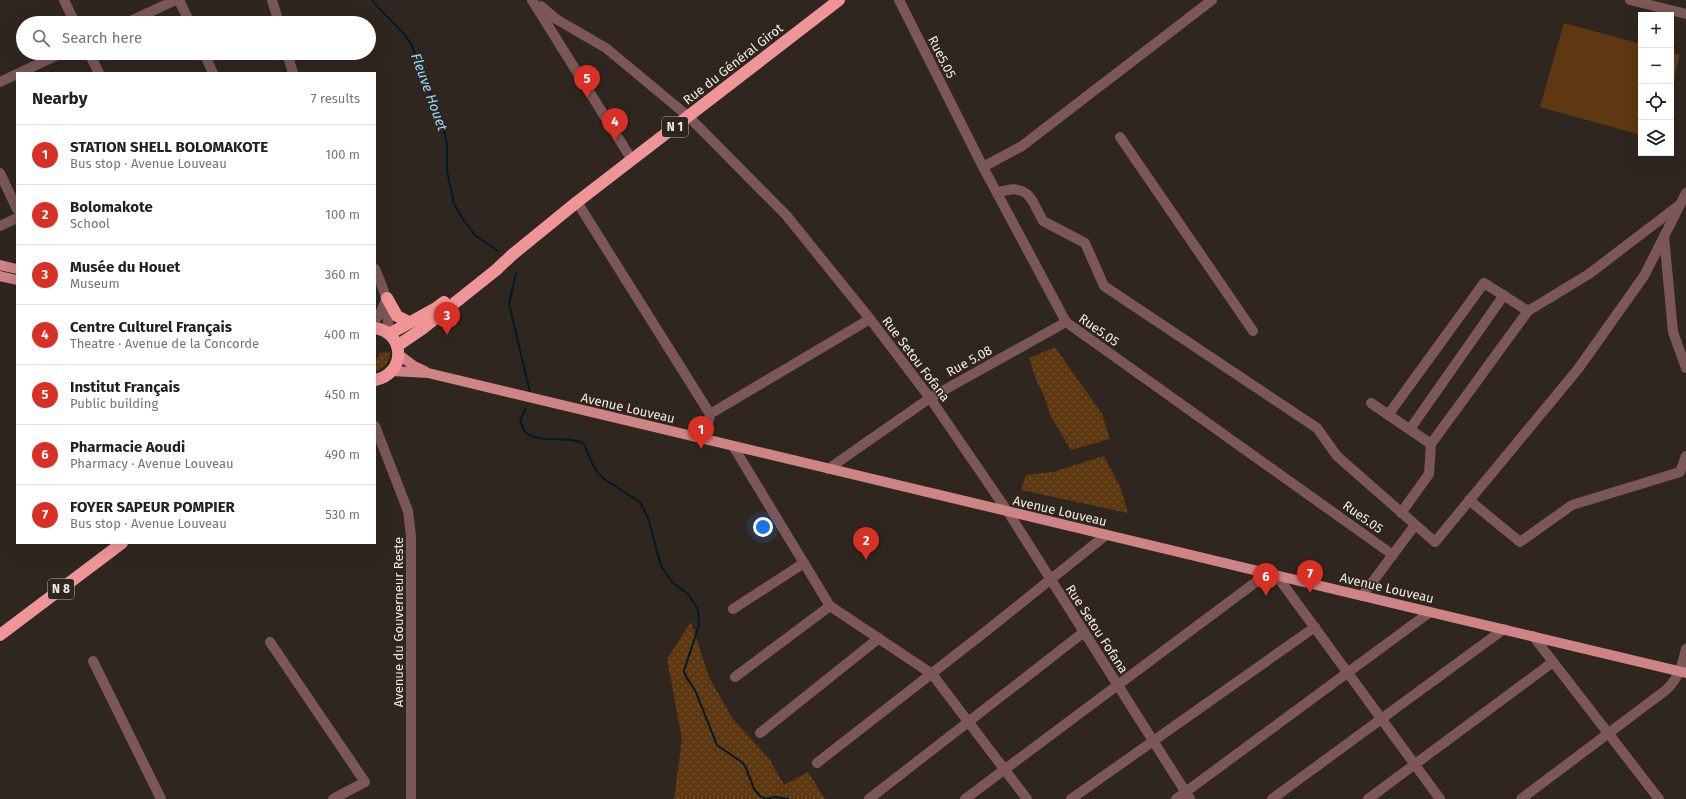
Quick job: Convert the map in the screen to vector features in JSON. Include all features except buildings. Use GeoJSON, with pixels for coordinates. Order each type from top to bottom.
{"type":"FeatureCollection","features":[{"type":"Feature","properties":{"kind":"highway","name":"Rue du Général Girot"},"geometry":{"type":"LineString","coordinates":[[512,255],[577,202],[839,0]]}},
{"type":"Feature","properties":{"kind":"highway","name":"N 1"},"geometry":{"type":"LineString","coordinates":[[388,333],[436,308],[491,266],[512,255]]}},
{"type":"Feature","properties":{"kind":"highway","name":"N 1"},"geometry":{"type":"LineString","coordinates":[[398,350],[496,270],[512,255]]}},
{"type":"Feature","properties":{"kind":"highway"},"geometry":{"type":"LineString","coordinates":[[387,297],[397,316],[410,322]]}},
{"type":"Feature","properties":{"kind":"highway"},"geometry":{"type":"LineString","coordinates":[[376,328],[388,333],[394,339],[398,350],[397,363],[384,376]]}},
{"type":"Feature","properties":{"kind":"highway","name":"N 8"},"geometry":{"type":"LineString","coordinates":[[0,635],[121,544]]}},
{"type":"Feature","properties":{"kind":"main road"},"geometry":{"type":"LineString","coordinates":[[0,265],[16,269]]}},
{"type":"Feature","properties":{"kind":"main road"},"geometry":{"type":"LineString","coordinates":[[0,276],[16,280]]}},
{"type":"Feature","properties":{"kind":"main road","name":"Avenue Louveau"},"geometry":{"type":"LineString","coordinates":[[398,350],[414,366],[428,373],[1683,672]]}},
{"type":"Feature","properties":{"kind":"main road","name":"Avenue Louveau"},"geometry":{"type":"LineString","coordinates":[[384,376],[428,373]]}},
{"type":"Feature","properties":{"kind":"street"},"geometry":{"type":"LineString","coordinates":[[64,0],[72,16]]}},
{"type":"Feature","properties":{"kind":"street"},"geometry":{"type":"LineString","coordinates":[[141,16],[176,0]]}},
{"type":"Feature","properties":{"kind":"street"},"geometry":{"type":"LineString","coordinates":[[179,0],[187,16]]}},
{"type":"Feature","properties":{"kind":"street"},"geometry":{"type":"LineString","coordinates":[[272,0],[276,16]]}},
{"type":"Feature","properties":{"kind":"street","name":"Rue5.05"},"geometry":{"type":"LineString","coordinates":[[899,0],[983,167],[1066,322],[1393,555]]}},
{"type":"Feature","properties":{"kind":"street"},"geometry":{"type":"LineString","coordinates":[[983,167],[1022,146],[1212,0]]}},
{"type":"Feature","properties":{"kind":"street"},"geometry":{"type":"LineString","coordinates":[[1630,0],[1686,14]]}},
{"type":"Feature","properties":{"kind":"street"},"geometry":{"type":"LineString","coordinates":[[540,3],[632,160]]}},
{"type":"Feature","properties":{"kind":"street","name":"Rue Setou Fofana"},"geometry":{"type":"LineString","coordinates":[[540,3],[556,19],[606,48],[689,117],[786,215],[870,319],[930,398],[1008,512],[1188,796]]}},
{"type":"Feature","properties":{"kind":"street"},"geometry":{"type":"LineString","coordinates":[[20,72],[47,60]]}},
{"type":"Feature","properties":{"kind":"street"},"geometry":{"type":"LineString","coordinates":[[92,60],[98,72]]}},
{"type":"Feature","properties":{"kind":"street"},"geometry":{"type":"LineString","coordinates":[[207,60],[213,72]]}},
{"type":"Feature","properties":{"kind":"street"},"geometry":{"type":"LineString","coordinates":[[289,60],[293,72]]}},
{"type":"Feature","properties":{"kind":"street"},"geometry":{"type":"LineString","coordinates":[[0,82],[16,74]]}},
{"type":"Feature","properties":{"kind":"street"},"geometry":{"type":"LineString","coordinates":[[1120,137],[1252,331]]}},
{"type":"Feature","properties":{"kind":"street"},"geometry":{"type":"LineString","coordinates":[[0,173],[16,207]]}},
{"type":"Feature","properties":{"kind":"street"},"geometry":{"type":"LineString","coordinates":[[997,192],[1014,189],[1027,194],[1032,200],[1043,221],[1085,243],[1104,286],[1317,428],[1337,456],[1435,542],[1578,369],[1644,276],[1686,193]]}},
{"type":"Feature","properties":{"kind":"street"},"geometry":{"type":"LineString","coordinates":[[577,202],[710,414],[705,439]]}},
{"type":"Feature","properties":{"kind":"street"},"geometry":{"type":"LineString","coordinates":[[1401,513],[1429,474],[1431,444],[1528,311],[1590,274],[1681,204]]}},
{"type":"Feature","properties":{"kind":"street"},"geometry":{"type":"LineString","coordinates":[[0,226],[16,218]]}},
{"type":"Feature","properties":{"kind":"street"},"geometry":{"type":"LineString","coordinates":[[1664,236],[1673,332],[1686,368]]}},
{"type":"Feature","properties":{"kind":"street"},"geometry":{"type":"LineString","coordinates":[[376,270],[387,297],[389,321],[388,333]]}},
{"type":"Feature","properties":{"kind":"street"},"geometry":{"type":"LineString","coordinates":[[1388,415],[1484,283],[1528,311]]}},
{"type":"Feature","properties":{"kind":"street"},"geometry":{"type":"LineString","coordinates":[[1410,429],[1504,295]]}},
{"type":"Feature","properties":{"kind":"street"},"geometry":{"type":"LineString","coordinates":[[376,318],[386,303],[387,297]]}},
{"type":"Feature","properties":{"kind":"street"},"geometry":{"type":"LineString","coordinates":[[710,414],[870,319]]}},
{"type":"Feature","properties":{"kind":"street","name":"Rue 5.08"},"geometry":{"type":"LineString","coordinates":[[828,469],[930,398],[1066,322]]}},
{"type":"Feature","properties":{"kind":"street"},"geometry":{"type":"LineString","coordinates":[[376,386],[384,376]]}},
{"type":"Feature","properties":{"kind":"street"},"geometry":{"type":"LineString","coordinates":[[1371,403],[1431,444]]}},
{"type":"Feature","properties":{"kind":"street","name":"Avenue du Gouverneur Reste"},"geometry":{"type":"LineString","coordinates":[[376,429],[408,511],[411,536],[411,799]]}},
{"type":"Feature","properties":{"kind":"street"},"geometry":{"type":"LineString","coordinates":[[733,446],[830,606],[932,674],[1027,799]]}},
{"type":"Feature","properties":{"kind":"street"},"geometry":{"type":"LineString","coordinates":[[1469,500],[1520,542],[1572,505],[1680,472],[1686,456]]}},
{"type":"Feature","properties":{"kind":"street"},"geometry":{"type":"LineString","coordinates":[[1362,596],[1415,525]]}},
{"type":"Feature","properties":{"kind":"street"},"geometry":{"type":"LineString","coordinates":[[817,763],[932,674],[1106,535]]}},
{"type":"Feature","properties":{"kind":"street"},"geometry":{"type":"LineString","coordinates":[[733,609],[804,563]]}},
{"type":"Feature","properties":{"kind":"street"},"geometry":{"type":"LineString","coordinates":[[965,799],[1118,685],[1272,575],[1315,627],[1440,799]]}},
{"type":"Feature","properties":{"kind":"street"},"geometry":{"type":"LineString","coordinates":[[735,676],[830,606]]}},
{"type":"Feature","properties":{"kind":"street"},"geometry":{"type":"LineString","coordinates":[[1176,799],[1188,796],[1347,673],[1430,612]]}},
{"type":"Feature","properties":{"kind":"street"},"geometry":{"type":"LineString","coordinates":[[1071,799],[1315,627]]}},
{"type":"Feature","properties":{"kind":"street"},"geometry":{"type":"LineString","coordinates":[[1272,799],[1504,629]]}},
{"type":"Feature","properties":{"kind":"street"},"geometry":{"type":"LineString","coordinates":[[869,799],[1084,632]]}},
{"type":"Feature","properties":{"kind":"street"},"geometry":{"type":"LineString","coordinates":[[1533,636],[1660,799]]}},
{"type":"Feature","properties":{"kind":"street"},"geometry":{"type":"LineString","coordinates":[[760,734],[879,638]]}},
{"type":"Feature","properties":{"kind":"street"},"geometry":{"type":"LineString","coordinates":[[270,642],[365,782],[332,799]]}},
{"type":"Feature","properties":{"kind":"street"},"geometry":{"type":"LineString","coordinates":[[1521,799],[1609,734],[1674,683],[1683,672],[1686,649]]}},
{"type":"Feature","properties":{"kind":"street"},"geometry":{"type":"LineString","coordinates":[[93,661],[160,799]]}},
{"type":"Feature","properties":{"kind":"street"},"geometry":{"type":"LineString","coordinates":[[1368,799],[1553,662]]}},
{"type":"Feature","properties":{"kind":"shaded area"},"geometry":{"type":"Polygon","coordinates":[[[1564,23],[1638,43],[1638,134],[1540,107],[1564,23]]]}},
{"type":"Feature","properties":{"kind":"shaded area"},"geometry":{"type":"Polygon","coordinates":[[[1674,53],[1680,55],[1674,78],[1674,53]]]}},
{"type":"Feature","properties":{"kind":"shaded area"},"geometry":{"type":"Polygon","coordinates":[[[1055,347],[1102,414],[1110,439],[1071,450],[1050,415],[1029,358],[1055,347]]]}},
{"type":"Feature","properties":{"kind":"shaded area"},"geometry":{"type":"Polygon","coordinates":[[[390,352],[389,359],[386,364],[376,370],[376,359],[379,356],[379,353],[390,352]]]}},
{"type":"Feature","properties":{"kind":"shaded area"},"geometry":{"type":"Polygon","coordinates":[[[1104,456],[1121,489],[1128,513],[1021,490],[1026,475],[1053,472],[1104,456]]]}},
{"type":"Feature","properties":{"kind":"shaded area"},"geometry":{"type":"Polygon","coordinates":[[[691,622],[709,677],[732,718],[770,760],[784,785],[808,772],[825,799],[674,799],[682,739],[667,659],[691,622]]]}},
{"type":"Feature","properties":{"kind":"waterway","name":"Fleuve Houet"},"geometry":{"type":"LineString","coordinates":[[372,0],[402,32],[411,44],[442,121],[447,144],[447,171],[454,204],[475,235],[498,251]]}},
{"type":"Feature","properties":{"kind":"waterway","name":"Fleuve Houet"},"geometry":{"type":"LineString","coordinates":[[516,273],[509,304],[530,392]]}},
{"type":"Feature","properties":{"kind":"waterway","name":"Fleuve Houet"},"geometry":{"type":"LineString","coordinates":[[525,409],[520,421],[525,432],[538,438],[577,441],[584,444],[598,473],[604,479],[640,502],[648,518],[661,566],[672,582],[689,595],[698,610],[699,625],[684,671],[695,690],[717,745],[743,763],[754,789],[760,796],[766,799],[775,797],[789,799]]}},
{"type":"Feature","properties":{"kind":"place","name":"Institut Français"},"geometry":{"type":"Point","coordinates":[587,98]}},
{"type":"Feature","properties":{"kind":"place","name":"Centre Culturel Français"},"geometry":{"type":"Point","coordinates":[615,141]}},
{"type":"Feature","properties":{"kind":"place","name":"Musée du Houet"},"geometry":{"type":"Point","coordinates":[447,335]}},
{"type":"Feature","properties":{"kind":"place","name":"STATION SHELL BOLOMAKOTE"},"geometry":{"type":"Point","coordinates":[701,449]}},
{"type":"Feature","properties":{"kind":"place","name":"Bolomakote"},"geometry":{"type":"Point","coordinates":[866,560]}},
{"type":"Feature","properties":{"kind":"place","name":"FOYER SAPEUR POMPIER"},"geometry":{"type":"Point","coordinates":[1310,593]}},
{"type":"Feature","properties":{"kind":"place","name":"Pharmacie Aoudi"},"geometry":{"type":"Point","coordinates":[1266,596]}}]}
